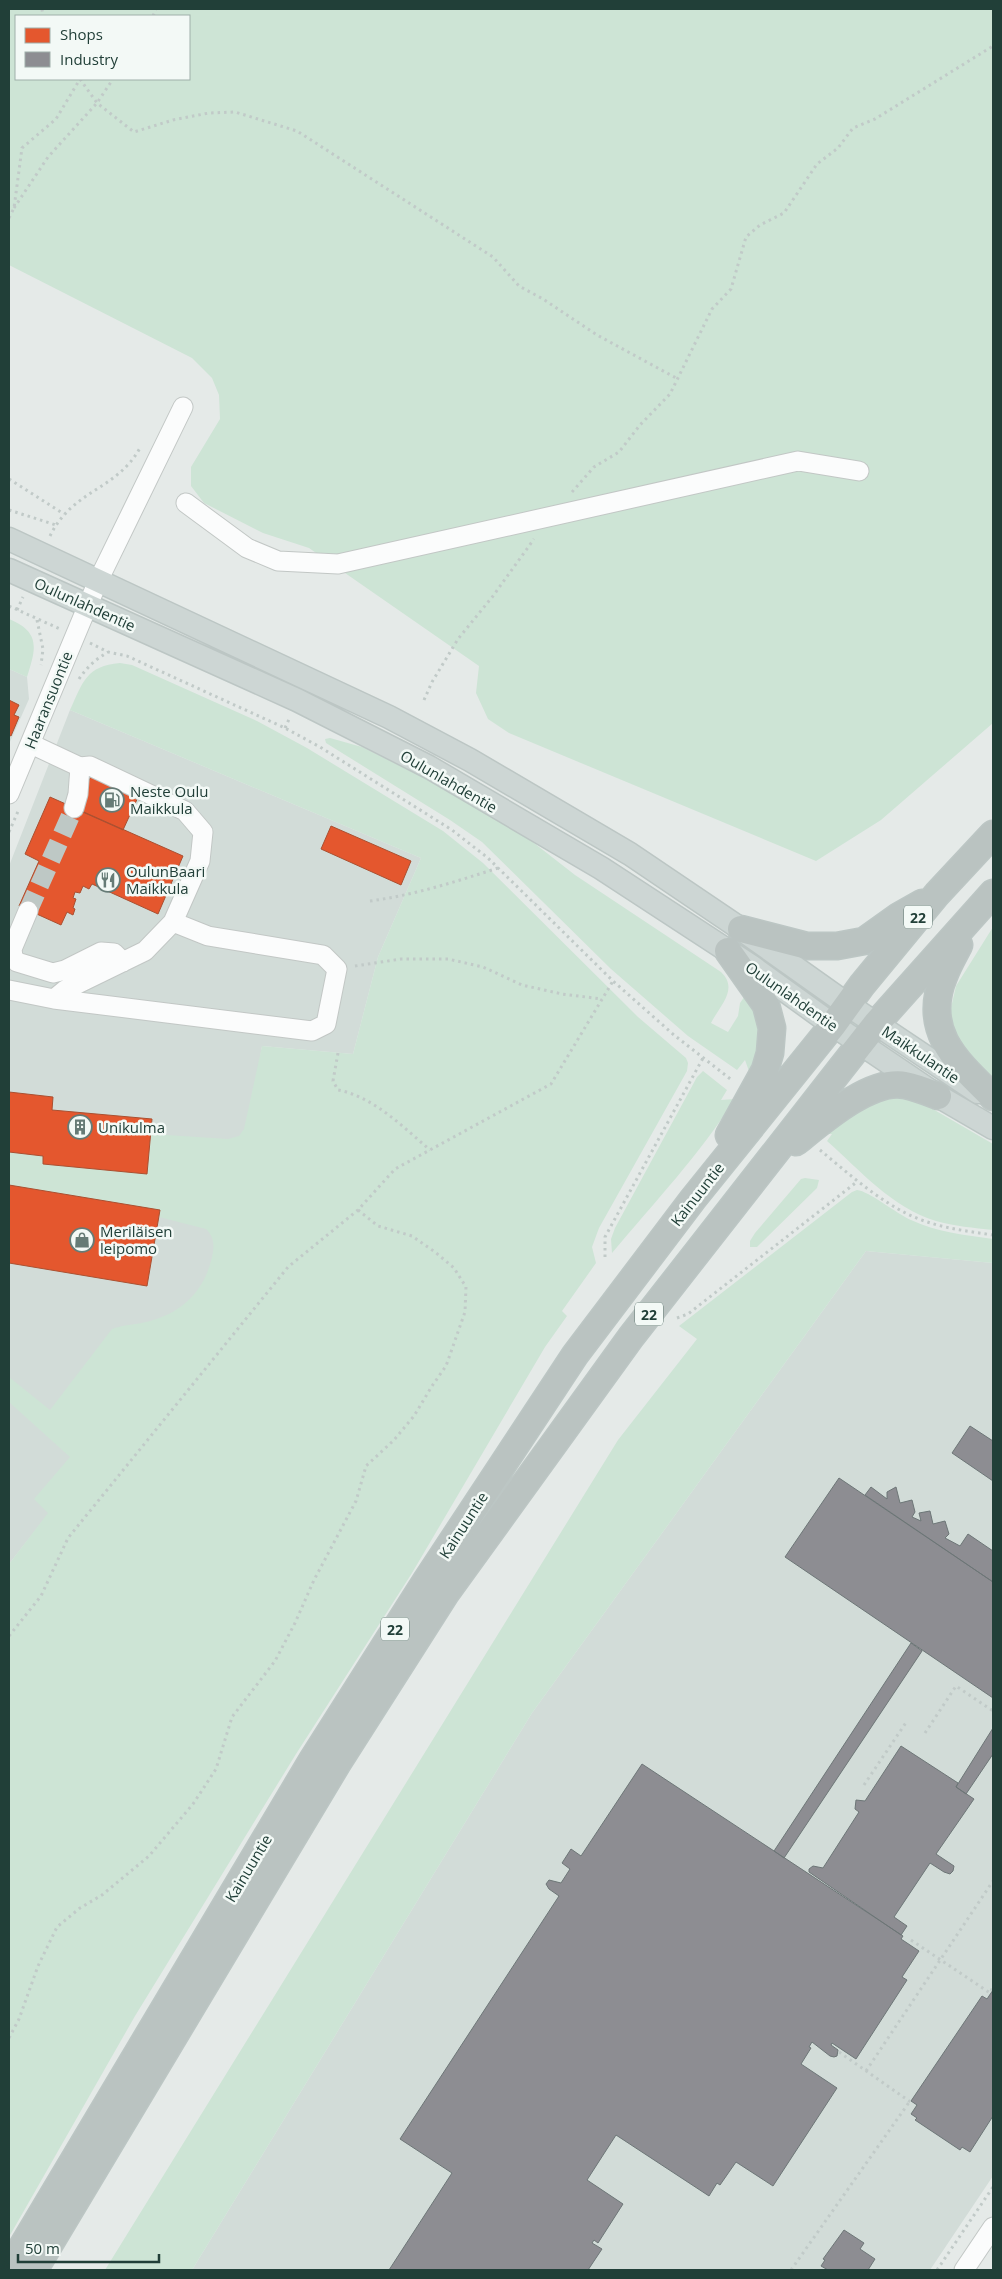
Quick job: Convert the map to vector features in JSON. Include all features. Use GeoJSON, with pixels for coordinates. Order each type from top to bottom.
{"type":"FeatureCollection","features":[{"type":"Feature","properties":{"kind":"highway","name":"Kainuuntie"},"geometry":{"type":"LineString","coordinates":[[9,2269],[313,1759],[426,1581],[575,1355],[692,1199],[841,1015],[862,985],[938,894],[993,834]]}},
{"type":"Feature","properties":{"kind":"highway","name":"Kainuuntie"},"geometry":{"type":"LineString","coordinates":[[34,2270],[337,1764],[446,1593],[631,1337],[869,1034],[993,893]]}},
{"type":"Feature","properties":{"kind":"highway"},"geometry":{"type":"LineString","coordinates":[[741,929],[807,946],[837,946],[864,941],[899,916],[938,894]]}},
{"type":"Feature","properties":{"kind":"highway"},"geometry":{"type":"LineString","coordinates":[[975,913],[943,978],[937,1008],[938,1027],[946,1046],[993,1097]]}},
{"type":"Feature","properties":{"kind":"highway"},"geometry":{"type":"LineString","coordinates":[[692,1199],[765,1070],[772,1041],[771,1023],[766,1004],[728,951]]}},
{"type":"Feature","properties":{"kind":"highway"},"geometry":{"type":"LineString","coordinates":[[763,1169],[832,1114],[856,1098],[881,1088],[905,1084],[938,1096]]}},
{"type":"Feature","properties":{"kind":"main road","name":"Oulunlahdentie"},"geometry":{"type":"LineString","coordinates":[[9,539],[389,717],[446,747],[630,854],[741,929],[841,1015]]}},
{"type":"Feature","properties":{"kind":"main road","name":"Oulunlahdentie"},"geometry":{"type":"LineString","coordinates":[[9,570],[297,700],[429,768],[601,868],[728,951],[841,1015],[869,1034]]}},
{"type":"Feature","properties":{"kind":"main road","name":"Maikkulantie"},"geometry":{"type":"LineString","coordinates":[[869,1034],[938,1096],[993,1128]]}},
{"type":"Feature","properties":{"kind":"main road","name":"Maikkulantie"},"geometry":{"type":"LineString","coordinates":[[869,1034],[993,1102]]}},
{"type":"Feature","properties":{"kind":"street","name":"Haaransuontie"},"geometry":{"type":"LineString","coordinates":[[9,794],[87,605],[183,407]]}},
{"type":"Feature","properties":{"kind":"street"},"geometry":{"type":"LineString","coordinates":[[186,503],[247,548],[278,561],[338,564],[553,514],[798,461],[859,471]]}},
{"type":"Feature","properties":{"kind":"street"},"geometry":{"type":"LineString","coordinates":[[31,744],[80,767],[90,766],[185,811],[203,832],[200,861],[173,922],[145,951],[65,990],[54,999]]}},
{"type":"Feature","properties":{"kind":"street"},"geometry":{"type":"LineString","coordinates":[[74,808],[78,794],[80,767]]}},
{"type":"Feature","properties":{"kind":"street"},"geometry":{"type":"LineString","coordinates":[[28,911],[12,948],[12,957],[17,962],[53,973],[66,970],[101,952],[114,954],[122,962]]}},
{"type":"Feature","properties":{"kind":"street"},"geometry":{"type":"LineString","coordinates":[[9,990],[54,999],[312,1031],[326,1024],[337,969],[323,955],[208,936],[173,922]]}},
{"type":"Feature","properties":{"kind":"street"},"geometry":{"type":"LineString","coordinates":[[964,2270],[993,2227]]}},
{"type":"Feature","properties":{"kind":"path"},"geometry":{"type":"LineString","coordinates":[[424,700],[458,639],[494,596],[553,514],[594,467],[619,452],[640,425],[670,394],[695,339],[712,309],[731,289],[746,237],[760,225],[784,213],[817,164],[838,148],[853,128],[874,120],[993,46]]}},
{"type":"Feature","properties":{"kind":"path"},"geometry":{"type":"LineString","coordinates":[[14,208],[22,148],[56,118],[79,80]]}},
{"type":"Feature","properties":{"kind":"path"},"geometry":{"type":"LineString","coordinates":[[81,80],[97,103],[134,132],[173,120],[209,113],[235,112],[297,131],[493,257],[519,286],[543,299],[597,335],[678,379]]}},
{"type":"Feature","properties":{"kind":"path"},"geometry":{"type":"LineString","coordinates":[[9,218],[48,157],[97,103],[113,80]]}},
{"type":"Feature","properties":{"kind":"path"},"geometry":{"type":"LineString","coordinates":[[9,510],[56,524],[76,502],[121,474],[142,445]]}},
{"type":"Feature","properties":{"kind":"path"},"geometry":{"type":"LineString","coordinates":[[9,479],[64,514]]}},
{"type":"Feature","properties":{"kind":"path"},"geometry":{"type":"LineString","coordinates":[[9,606],[108,652],[127,656],[285,728],[320,747],[452,830],[498,868],[613,981],[703,1058],[740,1086]]}},
{"type":"Feature","properties":{"kind":"path"},"geometry":{"type":"LineString","coordinates":[[37,619],[43,649],[39,674]]}},
{"type":"Feature","properties":{"kind":"path"},"geometry":{"type":"LineString","coordinates":[[370,901],[404,897],[498,868]]}},
{"type":"Feature","properties":{"kind":"path"},"geometry":{"type":"LineString","coordinates":[[337,969],[401,959],[448,959],[483,967],[522,985],[562,994],[602,999]]}},
{"type":"Feature","properties":{"kind":"path"},"geometry":{"type":"LineString","coordinates":[[9,1636],[41,1596],[68,1538],[288,1267],[358,1210],[395,1169],[551,1084],[613,981]]}},
{"type":"Feature","properties":{"kind":"path"},"geometry":{"type":"LineString","coordinates":[[338,1053],[333,1081],[338,1090],[355,1093],[392,1118],[430,1150]]}},
{"type":"Feature","properties":{"kind":"path"},"geometry":{"type":"LineString","coordinates":[[605,1257],[606,1237],[703,1058]]}},
{"type":"Feature","properties":{"kind":"path"},"geometry":{"type":"LineString","coordinates":[[816,1147],[858,1181],[913,1216],[938,1225],[993,1235]]}},
{"type":"Feature","properties":{"kind":"path"},"geometry":{"type":"LineString","coordinates":[[677,1318],[688,1314],[858,1181]]}},
{"type":"Feature","properties":{"kind":"path"},"geometry":{"type":"LineString","coordinates":[[9,2038],[19,2019],[38,1966],[57,1927],[80,1908],[102,1895],[149,1856],[192,1804],[216,1769],[232,1717],[279,1654],[327,1554],[356,1501],[366,1466],[394,1440],[414,1416],[446,1366],[465,1312],[466,1287],[454,1268],[435,1252],[412,1236],[378,1226],[358,1210]]}},
{"type":"Feature","properties":{"kind":"path"},"geometry":{"type":"LineString","coordinates":[[925,1733],[956,1686],[993,1712]]}},
{"type":"Feature","properties":{"kind":"path"},"geometry":{"type":"LineString","coordinates":[[864,1785],[907,1721]]}},
{"type":"Feature","properties":{"kind":"path"},"geometry":{"type":"LineString","coordinates":[[866,2071],[993,1881]]}},
{"type":"Feature","properties":{"kind":"path"},"geometry":{"type":"LineString","coordinates":[[911,1940],[990,1993],[993,1988]]}},
{"type":"Feature","properties":{"kind":"path"},"geometry":{"type":"LineString","coordinates":[[791,2270],[911,2102],[839,2052]]}},
{"type":"Feature","properties":{"kind":"path"},"geometry":{"type":"LineString","coordinates":[[937,2270],[993,2187]]}},
{"type":"Feature","properties":{"kind":"shaded area"},"geometry":{"type":"Polygon","coordinates":[[[9,669],[27,677],[29,699],[9,744],[9,669]]]}},
{"type":"Feature","properties":{"kind":"shaded area"},"geometry":{"type":"Polygon","coordinates":[[[70,710],[421,858],[378,957],[353,1054],[262,1046],[223,1291],[9,1564],[9,866],[70,710]]]}},
{"type":"Feature","properties":{"kind":"shaded area"},"geometry":{"type":"Polygon","coordinates":[[[866,1251],[993,1263],[993,2176],[930,2270],[192,2270],[532,1713],[866,1251]]]}},
{"type":"Feature","properties":{"kind":"green space"},"geometry":{"type":"Polygon","coordinates":[[[9,9],[993,9],[993,723],[881,820],[816,861],[509,733],[488,719],[476,693],[479,666],[309,548],[263,533],[204,503],[191,486],[191,467],[220,419],[219,395],[212,378],[192,358],[9,265],[9,9]]]}},
{"type":"Feature","properties":{"kind":"green space"},"geometry":{"type":"Polygon","coordinates":[[[9,619],[27,630],[33,642],[34,650],[27,677],[9,669],[9,619]]]}},
{"type":"Feature","properties":{"kind":"green space"},"geometry":{"type":"Polygon","coordinates":[[[120,663],[132,665],[257,721],[307,748],[443,831],[483,863],[638,1017],[686,1058],[688,1063],[687,1071],[599,1228],[592,1247],[596,1263],[562,1311],[567,1316],[545,1347],[412,1573],[296,1754],[135,2016],[9,2237],[9,1564],[48,1513],[34,1499],[70,1457],[9,1402],[9,1377],[50,1410],[112,1329],[161,1317],[181,1307],[189,1300],[207,1272],[212,1257],[213,1244],[206,1229],[159,1217],[159,1210],[9,1185],[9,1152],[43,1156],[43,1164],[147,1173],[151,1134],[228,1139],[239,1136],[244,1129],[262,1046],[353,1054],[378,957],[421,858],[70,710],[87,677],[100,668],[120,663]]]}},
{"type":"Feature","properties":{"kind":"green space"},"geometry":{"type":"Polygon","coordinates":[[[330,738],[362,747],[445,788],[525,836],[575,875],[721,972],[726,978],[728,991],[711,1023],[728,1032],[738,1016],[740,1003],[745,996],[757,1008],[761,1041],[750,1074],[745,1060],[737,1070],[688,1036],[611,969],[482,842],[326,743],[325,739],[330,738]]]}},
{"type":"Feature","properties":{"kind":"green space"},"geometry":{"type":"Polygon","coordinates":[[[993,927],[993,1081],[963,1057],[952,1026],[950,1012],[956,986],[993,927]]]}},
{"type":"Feature","properties":{"kind":"green space"},"geometry":{"type":"Polygon","coordinates":[[[703,1071],[727,1090],[721,1100],[735,1099],[692,1159],[612,1253],[611,1239],[615,1228],[697,1077],[703,1071]]]}},
{"type":"Feature","properties":{"kind":"green space"},"geometry":{"type":"Polygon","coordinates":[[[894,1096],[919,1101],[993,1144],[993,1230],[957,1226],[936,1221],[905,1207],[877,1187],[827,1141],[832,1134],[821,1134],[860,1108],[894,1096]]]}},
{"type":"Feature","properties":{"kind":"green space"},"geometry":{"type":"Polygon","coordinates":[[[801,1179],[819,1180],[817,1188],[757,1247],[750,1247],[750,1241],[755,1233],[801,1179]]]}},
{"type":"Feature","properties":{"kind":"green space"},"geometry":{"type":"Polygon","coordinates":[[[857,1190],[869,1194],[905,1217],[921,1224],[951,1232],[993,1239],[993,1263],[866,1251],[532,1713],[192,2270],[105,2270],[618,1440],[697,1339],[679,1326],[857,1190]]]}},
{"type":"Feature","properties":{"kind":"building: Shops"},"geometry":{"type":"Polygon","coordinates":[[[9,700],[19,705],[14,715],[19,717],[11,736],[9,735],[9,700]]]}},
{"type":"Feature","properties":{"kind":"building: Shops"},"geometry":{"type":"Polygon","coordinates":[[[92,774],[139,795],[123,830],[76,809],[92,774]]]}},
{"type":"Feature","properties":{"kind":"building: Shops"},"geometry":{"type":"Polygon","coordinates":[[[50,797],[183,856],[158,914],[92,884],[89,889],[83,886],[80,893],[75,892],[73,898],[76,899],[73,915],[67,912],[61,925],[19,906],[39,861],[25,854],[50,797]]]}},
{"type":"Feature","properties":{"kind":"building: Shops"},"geometry":{"type":"Polygon","coordinates":[[[331,826],[411,861],[401,885],[321,849],[331,826]]]}},
{"type":"Feature","properties":{"kind":"building: Shops","name":"Unikulma"},"geometry":{"type":"Polygon","coordinates":[[[9,1092],[53,1097],[52,1110],[152,1119],[147,1174],[43,1164],[43,1156],[9,1152],[9,1092]]]}},
{"type":"Feature","properties":{"kind":"building: Shops","name":"Meriläisen leipomo"},"geometry":{"type":"Polygon","coordinates":[[[9,1185],[160,1210],[147,1286],[9,1263],[9,1185]]]}},
{"type":"Feature","properties":{"kind":"building: Industry"},"geometry":{"type":"Polygon","coordinates":[[[970,1426],[993,1441],[993,1481],[952,1453],[970,1426]]]}},
{"type":"Feature","properties":{"kind":"building: Industry"},"geometry":{"type":"Polygon","coordinates":[[[839,1478],[993,1582],[993,1698],[785,1557],[839,1478]]]}},
{"type":"Feature","properties":{"kind":"building: Industry"},"geometry":{"type":"Polygon","coordinates":[[[871,1487],[887,1499],[887,1492],[896,1487],[900,1503],[912,1500],[915,1512],[912,1517],[921,1521],[919,1513],[930,1511],[933,1524],[945,1521],[949,1534],[945,1538],[960,1546],[968,1534],[993,1551],[993,1582],[865,1495],[871,1487]]]}},
{"type":"Feature","properties":{"kind":"building: Industry"},"geometry":{"type":"Polygon","coordinates":[[[911,1643],[922,1651],[784,1858],[774,1851],[911,1643]]]}},
{"type":"Feature","properties":{"kind":"building: Industry"},"geometry":{"type":"Polygon","coordinates":[[[993,1728],[993,1754],[966,1794],[956,1787],[993,1728]]]}},
{"type":"Feature","properties":{"kind":"building: Industry"},"geometry":{"type":"Polygon","coordinates":[[[901,1746],[958,1783],[956,1787],[974,1799],[936,1854],[954,1866],[953,1871],[950,1874],[944,1872],[930,1863],[894,1917],[907,1926],[901,1935],[809,1872],[809,1869],[813,1866],[823,1868],[859,1812],[855,1809],[856,1800],[865,1801],[901,1746]]]}},
{"type":"Feature","properties":{"kind":"building: Industry"},"geometry":{"type":"Polygon","coordinates":[[[642,1764],[903,1936],[901,1939],[919,1951],[902,1977],[907,1980],[856,2059],[832,2043],[831,2045],[838,2050],[837,2056],[830,2056],[812,2042],[809,2047],[811,2048],[801,2064],[837,2088],[773,2186],[736,2162],[720,2185],[717,2183],[709,2196],[616,2135],[587,2180],[623,2204],[598,2243],[594,2240],[592,2243],[602,2249],[588,2270],[389,2270],[452,2173],[400,2139],[559,1896],[549,1889],[546,1884],[549,1880],[561,1883],[570,1869],[562,1863],[571,1849],[581,1856],[642,1764]]]}},
{"type":"Feature","properties":{"kind":"building: Industry"},"geometry":{"type":"Polygon","coordinates":[[[993,1990],[993,2116],[970,2152],[962,2147],[960,2150],[915,2120],[917,2118],[911,2114],[917,2105],[911,2101],[982,1996],[987,1999],[993,1990]]]}},
{"type":"Feature","properties":{"kind":"building: Industry"},"geometry":{"type":"Polygon","coordinates":[[[844,2230],[864,2243],[860,2249],[875,2259],[868,2270],[828,2270],[821,2266],[825,2260],[823,2259],[844,2230]]]}},
{"type":"Feature","properties":{"kind":"tunnel"},"geometry":{"type":"LineString","coordinates":[[28,911],[74,808]]}},
{"type":"Feature","properties":{"kind":"place","name":"Neste Oulu Maikkula"},"geometry":{"type":"Point","coordinates":[112,800]}},
{"type":"Feature","properties":{"kind":"place","name":"OulunBaari Maikkula"},"geometry":{"type":"Point","coordinates":[108,880]}},
{"type":"Feature","properties":{"kind":"place","name":"Unikulma"},"geometry":{"type":"Point","coordinates":[80,1127]}},
{"type":"Feature","properties":{"kind":"place","name":"Meriläisen leipomo"},"geometry":{"type":"Point","coordinates":[82,1240]}}]}
